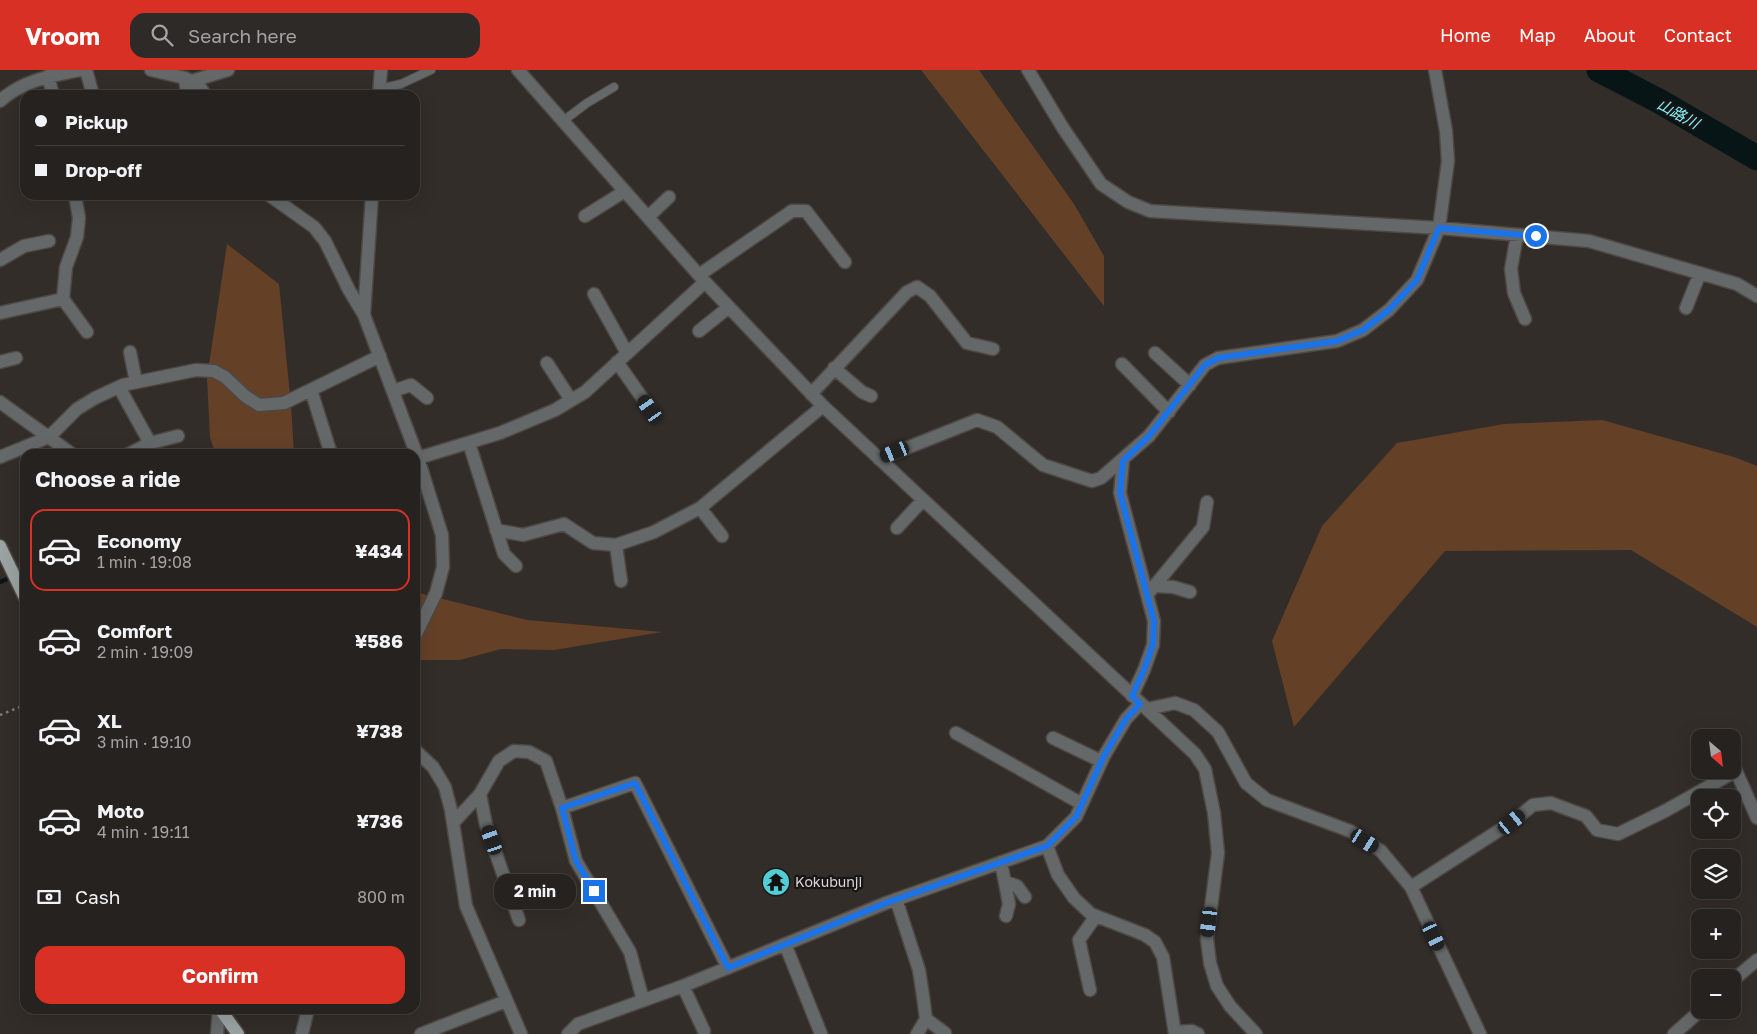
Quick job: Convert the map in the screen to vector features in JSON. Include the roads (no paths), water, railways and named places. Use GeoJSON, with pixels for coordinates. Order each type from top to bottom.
{"type":"FeatureCollection","features":[{"type":"Feature","properties":{"kind":"main road"},"geometry":{"type":"LineString","coordinates":[[3,552],[20,587]]}},
{"type":"Feature","properties":{"kind":"main road"},"geometry":{"type":"LineString","coordinates":[[224,1014],[238,1034]]}},
{"type":"Feature","properties":{"kind":"street"},"geometry":{"type":"LineString","coordinates":[[0,100],[19,86],[48,74],[80,70]]}},
{"type":"Feature","properties":{"kind":"street"},"geometry":{"type":"LineString","coordinates":[[86,70],[92,90]]}},
{"type":"Feature","properties":{"kind":"street"},"geometry":{"type":"LineString","coordinates":[[151,70],[188,80],[199,85],[202,90]]}},
{"type":"Feature","properties":{"kind":"street"},"geometry":{"type":"LineString","coordinates":[[188,80],[228,70]]}},
{"type":"Feature","properties":{"kind":"street"},"geometry":{"type":"LineString","coordinates":[[379,90],[381,70]]}},
{"type":"Feature","properties":{"kind":"street"},"geometry":{"type":"LineString","coordinates":[[518,70],[702,278],[810,394],[1195,754],[1205,769],[1214,813],[1218,853],[1207,939],[1210,963],[1216,986],[1230,1006],[1256,1034]]}},
{"type":"Feature","properties":{"kind":"street"},"geometry":{"type":"LineString","coordinates":[[1028,70],[1063,128],[1101,184],[1128,202],[1150,211],[1439,228],[1590,241],[1737,284],[1757,296]]}},
{"type":"Feature","properties":{"kind":"street"},"geometry":{"type":"LineString","coordinates":[[879,459],[977,420],[997,427],[1043,465],[1092,481],[1101,478],[1123,461],[1149,436],[1205,365],[1218,358],[1337,341],[1363,330],[1389,310],[1417,280],[1439,228],[1448,161],[1446,131],[1435,70]]}},
{"type":"Feature","properties":{"kind":"street"},"geometry":{"type":"LineString","coordinates":[[48,74],[52,90]]}},
{"type":"Feature","properties":{"kind":"street"},"geometry":{"type":"LineString","coordinates":[[187,90],[188,80]]}},
{"type":"Feature","properties":{"kind":"street"},"geometry":{"type":"LineString","coordinates":[[585,216],[626,191]]}},
{"type":"Feature","properties":{"kind":"street"},"geometry":{"type":"LineString","coordinates":[[648,217],[669,197]]}},
{"type":"Feature","properties":{"kind":"street"},"geometry":{"type":"LineString","coordinates":[[76,200],[79,218],[78,237],[66,267],[63,300],[87,332]]}},
{"type":"Feature","properties":{"kind":"street"},"geometry":{"type":"LineString","coordinates":[[276,200],[314,227],[325,242],[364,315],[415,449]]}},
{"type":"Feature","properties":{"kind":"street"},"geometry":{"type":"LineString","coordinates":[[364,315],[372,200]]}},
{"type":"Feature","properties":{"kind":"street"},"geometry":{"type":"LineString","coordinates":[[420,457],[500,433],[555,410],[585,392],[702,278],[792,211],[806,211],[845,262]]}},
{"type":"Feature","properties":{"kind":"street"},"geometry":{"type":"LineString","coordinates":[[1518,235],[1511,269],[1514,293],[1525,319]]}},
{"type":"Feature","properties":{"kind":"street"},"geometry":{"type":"LineString","coordinates":[[0,260],[24,246],[49,242]]}},
{"type":"Feature","properties":{"kind":"street"},"geometry":{"type":"LineString","coordinates":[[1686,308],[1700,273]]}},
{"type":"Feature","properties":{"kind":"street"},"geometry":{"type":"LineString","coordinates":[[810,394],[907,292],[917,287],[930,296],[967,343],[993,349]]}},
{"type":"Feature","properties":{"kind":"street"},"geometry":{"type":"LineString","coordinates":[[594,294],[622,358],[650,409]]}},
{"type":"Feature","properties":{"kind":"street"},"geometry":{"type":"LineString","coordinates":[[0,313],[63,300]]}},
{"type":"Feature","properties":{"kind":"street"},"geometry":{"type":"LineString","coordinates":[[699,331],[729,307]]}},
{"type":"Feature","properties":{"kind":"street"},"geometry":{"type":"LineString","coordinates":[[130,352],[136,382]]}},
{"type":"Feature","properties":{"kind":"street"},"geometry":{"type":"LineString","coordinates":[[1155,353],[1190,385]]}},
{"type":"Feature","properties":{"kind":"street"},"geometry":{"type":"LineString","coordinates":[[21,449],[48,437],[77,409],[95,398],[119,387],[136,382],[196,370],[214,371],[225,377],[245,396],[259,405],[284,403],[380,356]]}},
{"type":"Feature","properties":{"kind":"street"},"geometry":{"type":"LineString","coordinates":[[0,362],[16,358]]}},
{"type":"Feature","properties":{"kind":"street"},"geometry":{"type":"LineString","coordinates":[[547,363],[571,400]]}},
{"type":"Feature","properties":{"kind":"street"},"geometry":{"type":"LineString","coordinates":[[1122,364],[1169,412]]}},
{"type":"Feature","properties":{"kind":"street"},"geometry":{"type":"LineString","coordinates":[[834,368],[862,392],[871,396]]}},
{"type":"Feature","properties":{"kind":"street"},"geometry":{"type":"LineString","coordinates":[[393,391],[411,385],[427,398]]}},
{"type":"Feature","properties":{"kind":"street"},"geometry":{"type":"LineString","coordinates":[[119,387],[150,443]]}},
{"type":"Feature","properties":{"kind":"street"},"geometry":{"type":"LineString","coordinates":[[311,390],[329,449]]}},
{"type":"Feature","properties":{"kind":"street"},"geometry":{"type":"LineString","coordinates":[[0,402],[65,449]]}},
{"type":"Feature","properties":{"kind":"street"},"geometry":{"type":"LineString","coordinates":[[496,530],[523,535],[564,524],[593,543],[616,545],[654,532],[700,508],[823,406]]}},
{"type":"Feature","properties":{"kind":"street"},"geometry":{"type":"LineString","coordinates":[[139,449],[150,443],[178,436]]}},
{"type":"Feature","properties":{"kind":"street"},"geometry":{"type":"LineString","coordinates":[[469,443],[504,554],[516,566]]}},
{"type":"Feature","properties":{"kind":"street"},"geometry":{"type":"LineString","coordinates":[[0,458],[20,449]]}},
{"type":"Feature","properties":{"kind":"street"},"geometry":{"type":"LineString","coordinates":[[568,1034],[578,1024],[683,986],[896,899],[1047,846],[1076,817],[1101,761],[1126,719],[1140,703],[1144,670],[1153,644],[1154,621],[1151,591],[1120,493],[1123,461]]}},
{"type":"Feature","properties":{"kind":"street"},"geometry":{"type":"LineString","coordinates":[[420,481],[442,535],[443,567],[436,593],[420,626]]}},
{"type":"Feature","properties":{"kind":"street"},"geometry":{"type":"LineString","coordinates":[[897,528],[923,500]]}},
{"type":"Feature","properties":{"kind":"street"},"geometry":{"type":"LineString","coordinates":[[1151,591],[1203,527],[1207,502]]}},
{"type":"Feature","properties":{"kind":"street"},"geometry":{"type":"LineString","coordinates":[[700,508],[722,536]]}},
{"type":"Feature","properties":{"kind":"street"},"geometry":{"type":"LineString","coordinates":[[616,545],[621,581]]}},
{"type":"Feature","properties":{"kind":"street"},"geometry":{"type":"LineString","coordinates":[[1151,591],[1172,587],[1190,592]]}},
{"type":"Feature","properties":{"kind":"street"},"geometry":{"type":"LineString","coordinates":[[1140,703],[1175,703],[1194,710],[1218,732],[1246,783],[1267,800],[1350,831],[1381,851],[1411,887],[1480,1034]]}},
{"type":"Feature","properties":{"kind":"street"},"geometry":{"type":"LineString","coordinates":[[956,733],[1082,804]]}},
{"type":"Feature","properties":{"kind":"street"},"geometry":{"type":"LineString","coordinates":[[1053,738],[1101,761]]}},
{"type":"Feature","properties":{"kind":"street"},"geometry":{"type":"LineString","coordinates":[[453,823],[480,794],[498,761],[514,751],[529,752],[546,761],[562,808],[576,861],[630,952],[643,1000]]}},
{"type":"Feature","properties":{"kind":"street"},"geometry":{"type":"LineString","coordinates":[[420,755],[433,767],[445,787],[453,823],[466,906],[521,1034]]}},
{"type":"Feature","properties":{"kind":"street"},"geometry":{"type":"LineString","coordinates":[[1411,887],[1512,822],[1533,805],[1551,803],[1586,816],[1597,830],[1618,834],[1665,811],[1736,771],[1757,818]]}},
{"type":"Feature","properties":{"kind":"street"},"geometry":{"type":"LineString","coordinates":[[562,808],[635,783],[728,968]]}},
{"type":"Feature","properties":{"kind":"street"},"geometry":{"type":"LineString","coordinates":[[480,794],[486,825],[519,920]]}},
{"type":"Feature","properties":{"kind":"street"},"geometry":{"type":"LineString","coordinates":[[1047,846],[1058,875],[1074,898],[1091,914],[1145,935],[1155,942],[1163,957],[1175,1033],[1192,1031],[1198,1034]]}},
{"type":"Feature","properties":{"kind":"street"},"geometry":{"type":"LineString","coordinates":[[1002,862],[1009,904],[1006,916]]}},
{"type":"Feature","properties":{"kind":"street"},"geometry":{"type":"LineString","coordinates":[[1006,882],[1017,886],[1025,897]]}},
{"type":"Feature","properties":{"kind":"street"},"geometry":{"type":"LineString","coordinates":[[896,899],[919,970],[926,1019],[917,1034]]}},
{"type":"Feature","properties":{"kind":"street"},"geometry":{"type":"LineString","coordinates":[[1090,990],[1079,940],[1096,916]]}},
{"type":"Feature","properties":{"kind":"street"},"geometry":{"type":"LineString","coordinates":[[785,944],[821,1034]]}},
{"type":"Feature","properties":{"kind":"street"},"geometry":{"type":"LineString","coordinates":[[1741,974],[1757,960]]}},
{"type":"Feature","properties":{"kind":"street"},"geometry":{"type":"LineString","coordinates":[[683,986],[704,1031]]}},
{"type":"Feature","properties":{"kind":"street"},"geometry":{"type":"LineString","coordinates":[[429,1032],[506,1001]]}},
{"type":"Feature","properties":{"kind":"street"},"geometry":{"type":"LineString","coordinates":[[217,1034],[219,1014]]}},
{"type":"Feature","properties":{"kind":"street"},"geometry":{"type":"LineString","coordinates":[[302,1034],[307,1014]]}},
{"type":"Feature","properties":{"kind":"street"},"geometry":{"type":"LineString","coordinates":[[926,1019],[946,1033]]}},
{"type":"Feature","properties":{"kind":"street"},"geometry":{"type":"LineString","coordinates":[[1674,1034],[1691,1019]]}},
{"type":"Feature","properties":{"kind":"lane"},"geometry":{"type":"LineString","coordinates":[[384,90],[431,70]]}},
{"type":"Feature","properties":{"kind":"lane"},"geometry":{"type":"LineString","coordinates":[[564,121],[587,103],[614,87]]}},
{"type":"Feature","properties":{"kind":"waterway","name":"山路川"},"geometry":{"type":"LineString","coordinates":[[1599,70],[1659,101],[1757,158]]}},
{"type":"Feature","properties":{"kind":"waterway"},"geometry":{"type":"LineString","coordinates":[[0,582],[20,574]]}},
{"type":"Feature","properties":{"kind":"place","name":"Kokubunji"},"geometry":{"type":"Point","coordinates":[776,882]}}]}
